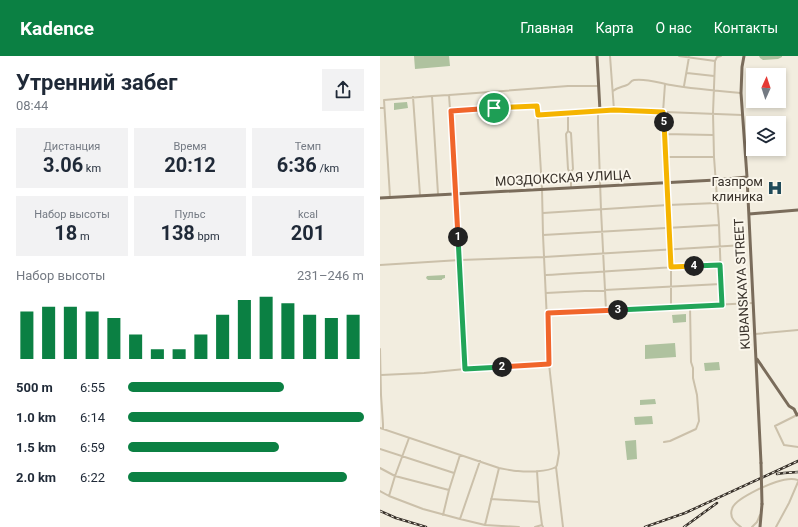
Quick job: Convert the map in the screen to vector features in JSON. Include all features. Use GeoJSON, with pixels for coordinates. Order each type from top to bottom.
{"type":"FeatureCollection","features":[{"type":"Feature","properties":{"kind":"main road"},"geometry":{"type":"LineString","coordinates":[[597,56],[600,111]]}},
{"type":"Feature","properties":{"kind":"main road","name":"KUBANSKAYA STREET"},"geometry":{"type":"LineString","coordinates":[[744,56],[741,93],[747,177],[761,463],[762,510],[760,527]]}},
{"type":"Feature","properties":{"kind":"main road","name":"МОЗДОКСКАЯ УЛИЦА"},"geometry":{"type":"LineString","coordinates":[[380,198],[542,188],[716,180],[747,177]]}},
{"type":"Feature","properties":{"kind":"main road"},"geometry":{"type":"LineString","coordinates":[[749,214],[798,210]]}},
{"type":"Feature","properties":{"kind":"main road"},"geometry":{"type":"LineString","coordinates":[[756,357],[789,406],[794,409],[797,414]]}},
{"type":"Feature","properties":{"kind":"main road"},"geometry":{"type":"LineString","coordinates":[[794,409],[798,407]]}},
{"type":"Feature","properties":{"kind":"street"},"geometry":{"type":"LineString","coordinates":[[610,56],[614,110]]}},
{"type":"Feature","properties":{"kind":"street"},"geometry":{"type":"LineString","coordinates":[[679,56],[716,62]]}},
{"type":"Feature","properties":{"kind":"street"},"geometry":{"type":"LineString","coordinates":[[721,56],[717,57],[714,76],[713,113],[722,305]]}},
{"type":"Feature","properties":{"kind":"street"},"geometry":{"type":"LineString","coordinates":[[684,87],[690,57]]}},
{"type":"Feature","properties":{"kind":"street"},"geometry":{"type":"LineString","coordinates":[[687,73],[714,76]]}},
{"type":"Feature","properties":{"kind":"street"},"geometry":{"type":"LineString","coordinates":[[613,91],[618,87],[628,85],[631,81],[637,80],[714,91],[741,93]]}},
{"type":"Feature","properties":{"kind":"street"},"geometry":{"type":"LineString","coordinates":[[665,84],[663,112],[672,306]]}},
{"type":"Feature","properties":{"kind":"street"},"geometry":{"type":"LineString","coordinates":[[390,197],[384,100],[568,86],[599,86]]}},
{"type":"Feature","properties":{"kind":"street"},"geometry":{"type":"LineString","coordinates":[[449,95],[460,260],[465,369]]}},
{"type":"Feature","properties":{"kind":"street"},"geometry":{"type":"LineString","coordinates":[[432,96],[438,194]]}},
{"type":"Feature","properties":{"kind":"street"},"geometry":{"type":"LineString","coordinates":[[413,97],[420,195]]}},
{"type":"Feature","properties":{"kind":"street"},"geometry":{"type":"LineString","coordinates":[[451,111],[537,106],[548,313],[549,364],[559,454],[556,467],[563,527]]}},
{"type":"Feature","properties":{"kind":"street"},"geometry":{"type":"LineString","coordinates":[[538,115],[614,110],[742,115]]}},
{"type":"Feature","properties":{"kind":"street"},"geometry":{"type":"LineString","coordinates":[[600,111],[598,115],[598,123],[606,310]]}},
{"type":"Feature","properties":{"kind":"street"},"geometry":{"type":"LineString","coordinates":[[568,114],[568,131],[566,134],[568,169],[569,172],[571,172]]}},
{"type":"Feature","properties":{"kind":"street"},"geometry":{"type":"LineString","coordinates":[[568,131],[571,133],[571,187]]}},
{"type":"Feature","properties":{"kind":"street"},"geometry":{"type":"LineString","coordinates":[[664,134],[714,135]]}},
{"type":"Feature","properties":{"kind":"street"},"geometry":{"type":"LineString","coordinates":[[665,157],[714,157]]}},
{"type":"Feature","properties":{"kind":"street"},"geometry":{"type":"LineString","coordinates":[[543,213],[668,205],[717,204]]}},
{"type":"Feature","properties":{"kind":"street"},"geometry":{"type":"LineString","coordinates":[[543,235],[719,225]]}},
{"type":"Feature","properties":{"kind":"street"},"geometry":{"type":"LineString","coordinates":[[380,264],[603,254],[744,245]]}},
{"type":"Feature","properties":{"kind":"street"},"geometry":{"type":"LineString","coordinates":[[546,275],[720,265]]}},
{"type":"Feature","properties":{"kind":"street"},"geometry":{"type":"LineString","coordinates":[[546,293],[721,284]]}},
{"type":"Feature","properties":{"kind":"street"},"geometry":{"type":"LineString","coordinates":[[548,313],[753,303]]}},
{"type":"Feature","properties":{"kind":"street"},"geometry":{"type":"LineString","coordinates":[[664,442],[670,442],[696,429],[699,421],[697,395],[691,362],[690,306]]}},
{"type":"Feature","properties":{"kind":"street"},"geometry":{"type":"LineString","coordinates":[[755,334],[798,330]]}},
{"type":"Feature","properties":{"kind":"street"},"geometry":{"type":"LineString","coordinates":[[380,349],[381,429],[499,468],[517,472],[552,469],[556,467]]}},
{"type":"Feature","properties":{"kind":"street"},"geometry":{"type":"LineString","coordinates":[[381,375],[549,364]]}},
{"type":"Feature","properties":{"kind":"street"},"geometry":{"type":"LineString","coordinates":[[797,414],[775,426],[784,445],[798,447]]}},
{"type":"Feature","properties":{"kind":"street"},"geometry":{"type":"LineString","coordinates":[[389,496],[394,476],[409,438]]}},
{"type":"Feature","properties":{"kind":"street"},"geometry":{"type":"LineString","coordinates":[[380,449],[454,472]]}},
{"type":"Feature","properties":{"kind":"street"},"geometry":{"type":"LineString","coordinates":[[443,515],[460,455]]}},
{"type":"Feature","properties":{"kind":"street"},"geometry":{"type":"LineString","coordinates":[[460,519],[480,461]]}},
{"type":"Feature","properties":{"kind":"street"},"geometry":{"type":"LineString","coordinates":[[380,468],[394,476],[449,490]]}},
{"type":"Feature","properties":{"kind":"street"},"geometry":{"type":"LineString","coordinates":[[485,525],[499,468]]}},
{"type":"Feature","properties":{"kind":"street"},"geometry":{"type":"LineString","coordinates":[[535,527],[543,526],[536,471]]}},
{"type":"Feature","properties":{"kind":"street"},"geometry":{"type":"LineString","coordinates":[[741,527],[734,521],[731,514],[731,509],[734,504],[744,497],[778,481],[795,479],[798,481],[789,503],[776,527]]}},
{"type":"Feature","properties":{"kind":"street"},"geometry":{"type":"LineString","coordinates":[[380,491],[423,509],[443,515],[485,525],[519,527]]}},
{"type":"Feature","properties":{"kind":"street"},"geometry":{"type":"LineString","coordinates":[[491,498],[539,502]]}},
{"type":"Feature","properties":{"kind":"street"},"geometry":{"type":"LineString","coordinates":[[752,527],[757,522],[762,510]]}},
{"type":"Feature","properties":{"kind":"street"},"geometry":{"type":"LineString","coordinates":[[558,527],[563,523]]}},
{"type":"Feature","properties":{"kind":"green space"},"geometry":{"type":"Polygon","coordinates":[[[414,56],[449,56],[450,66],[415,69],[414,56]]]}},
{"type":"Feature","properties":{"kind":"green space"},"geometry":{"type":"Polygon","coordinates":[[[759,56],[782,57],[778,59],[763,60],[759,56]]]}},
{"type":"Feature","properties":{"kind":"green space"},"geometry":{"type":"Polygon","coordinates":[[[407,102],[408,108],[394,110],[394,103],[407,102]]]}},
{"type":"Feature","properties":{"kind":"green space"},"geometry":{"type":"Polygon","coordinates":[[[445,275],[445,278],[442,280],[428,280],[426,278],[427,276],[445,275]]]}},
{"type":"Feature","properties":{"kind":"green space"},"geometry":{"type":"Polygon","coordinates":[[[686,314],[686,322],[673,323],[672,315],[686,314]]]}},
{"type":"Feature","properties":{"kind":"green space"},"geometry":{"type":"Polygon","coordinates":[[[675,343],[676,357],[645,359],[645,345],[675,343]]]}},
{"type":"Feature","properties":{"kind":"green space"},"geometry":{"type":"Polygon","coordinates":[[[719,362],[720,370],[705,371],[704,363],[719,362]]]}},
{"type":"Feature","properties":{"kind":"green space"},"geometry":{"type":"Polygon","coordinates":[[[655,399],[656,404],[640,405],[640,400],[655,399]]]}},
{"type":"Feature","properties":{"kind":"green space"},"geometry":{"type":"Polygon","coordinates":[[[652,416],[653,424],[635,425],[634,417],[652,416]]]}},
{"type":"Feature","properties":{"kind":"green space"},"geometry":{"type":"Polygon","coordinates":[[[636,440],[637,459],[627,460],[625,441],[636,440]]]}},
{"type":"Feature","properties":{"kind":"railway"},"geometry":{"type":"LineString","coordinates":[[645,527],[685,513],[798,461]]}},
{"type":"Feature","properties":{"kind":"railway"},"geometry":{"type":"LineString","coordinates":[[777,474],[798,472]]}},
{"type":"Feature","properties":{"kind":"railway"},"geometry":{"type":"LineString","coordinates":[[684,527],[717,503]]}},
{"type":"Feature","properties":{"kind":"railway"},"geometry":{"type":"LineString","coordinates":[[380,511],[396,518],[426,527]]}},
{"type":"Feature","properties":{"kind":"place","name":"Газпром клиника"},"geometry":{"type":"Point","coordinates":[775,188]}},
{"type":"Feature","properties":{"kind":"route"},"geometry":{"type":"LineString","coordinates":[[537,106],[538,115],[614,110],[663,112],[671,267],[720,265],[722,305],[672,306],[548,313],[549,364],[465,369],[451,111],[494,108],[537,106]]}}]}
